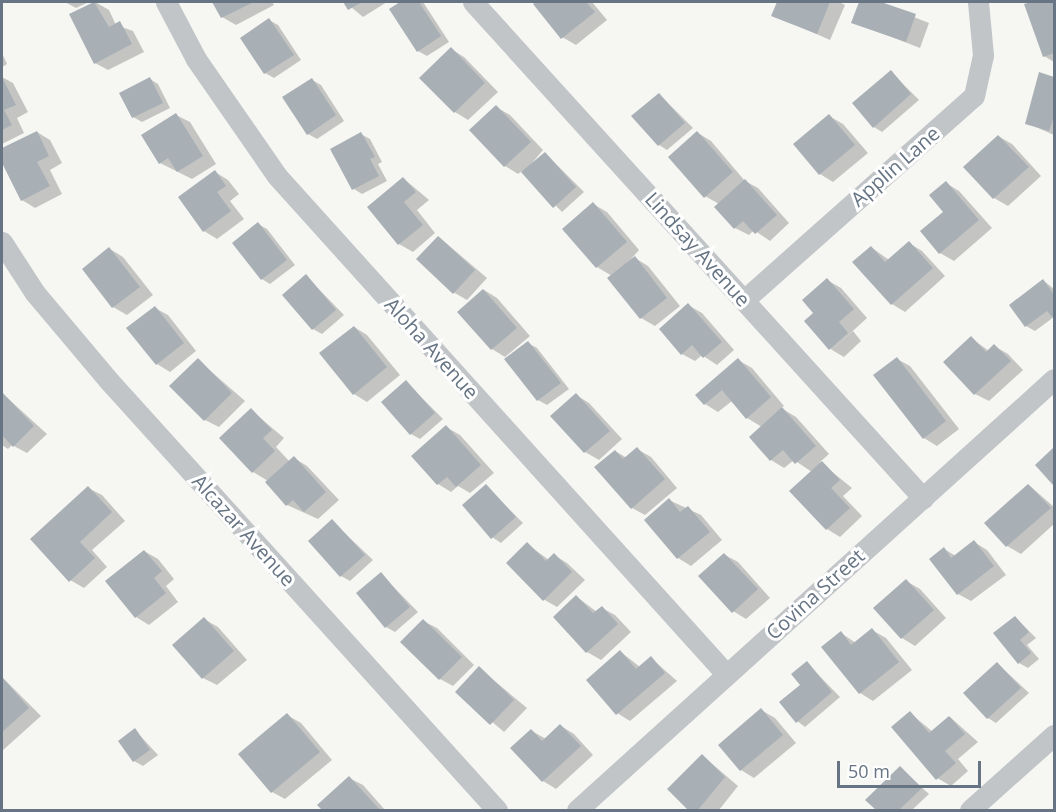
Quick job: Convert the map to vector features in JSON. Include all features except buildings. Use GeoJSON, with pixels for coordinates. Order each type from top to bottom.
{"type":"FeatureCollection","features":[{"type":"Feature","properties":{"kind":"street","name":"Aloha Avenue"},"geometry":{"type":"LineString","coordinates":[[166,2],[196,59],[277,176],[726,674]]}},
{"type":"Feature","properties":{"kind":"street","name":"Lindsay Avenue"},"geometry":{"type":"LineString","coordinates":[[473,2],[922,498]]}},
{"type":"Feature","properties":{"kind":"street","name":"Applin Lane"},"geometry":{"type":"LineString","coordinates":[[744,300],[974,96],[983,55],[978,2]]}},
{"type":"Feature","properties":{"kind":"street","name":"Alcazar Avenue"},"geometry":{"type":"LineString","coordinates":[[2,242],[35,293],[110,382],[497,810]]}},
{"type":"Feature","properties":{"kind":"street","name":"Covina Street"},"geometry":{"type":"LineString","coordinates":[[577,810],[1054,379]]}},
{"type":"Feature","properties":{"kind":"street"},"geometry":{"type":"LineString","coordinates":[[970,810],[1054,735]]}}]}
